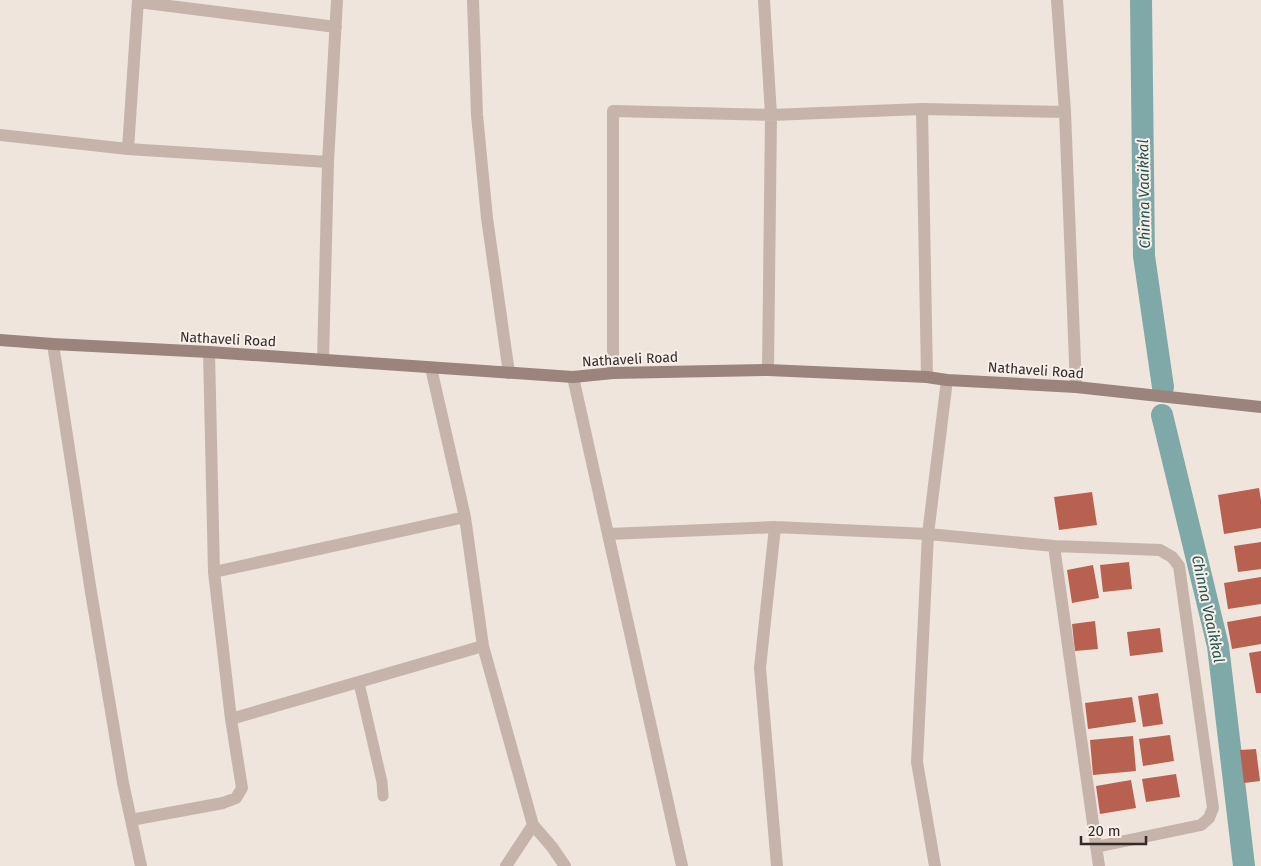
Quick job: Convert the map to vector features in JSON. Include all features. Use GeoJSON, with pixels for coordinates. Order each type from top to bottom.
{"type":"FeatureCollection","features":[{"type":"Feature","properties":{"kind":"street"},"geometry":{"type":"LineString","coordinates":[[323,360],[328,162],[337,0]]}},
{"type":"Feature","properties":{"kind":"street"},"geometry":{"type":"LineString","coordinates":[[473,0],[477,115],[487,218],[509,373]]}},
{"type":"Feature","properties":{"kind":"street"},"geometry":{"type":"LineString","coordinates":[[764,0],[772,115],[768,370]]}},
{"type":"Feature","properties":{"kind":"street"},"geometry":{"type":"LineString","coordinates":[[1057,0],[1076,387]]}},
{"type":"Feature","properties":{"kind":"street"},"geometry":{"type":"LineString","coordinates":[[128,149],[138,1],[336,27]]}},
{"type":"Feature","properties":{"kind":"street"},"geometry":{"type":"LineString","coordinates":[[922,109],[927,377]]}},
{"type":"Feature","properties":{"kind":"street"},"geometry":{"type":"LineString","coordinates":[[613,373],[614,111],[772,115],[922,109],[1064,112]]}},
{"type":"Feature","properties":{"kind":"street"},"geometry":{"type":"LineString","coordinates":[[0,135],[128,149],[328,162]]}},
{"type":"Feature","properties":{"kind":"street","name":"Nathaveli Road"},"geometry":{"type":"LineString","coordinates":[[0,340],[573,377],[613,373],[768,370],[927,377],[947,380],[1076,387],[1261,407]]}},
{"type":"Feature","properties":{"kind":"street"},"geometry":{"type":"LineString","coordinates":[[53,344],[90,586],[123,783],[141,866]]}},
{"type":"Feature","properties":{"kind":"street"},"geometry":{"type":"LineString","coordinates":[[131,820],[223,803],[236,798],[242,788],[231,719],[214,572],[209,352]]}},
{"type":"Feature","properties":{"kind":"street"},"geometry":{"type":"LineString","coordinates":[[431,368],[465,518],[483,646],[533,825],[552,846],[565,866]]}},
{"type":"Feature","properties":{"kind":"street"},"geometry":{"type":"LineString","coordinates":[[573,377],[682,866]]}},
{"type":"Feature","properties":{"kind":"street"},"geometry":{"type":"LineString","coordinates":[[935,866],[917,762],[928,534],[947,380]]}},
{"type":"Feature","properties":{"kind":"street"},"geometry":{"type":"LineString","coordinates":[[214,572],[465,518]]}},
{"type":"Feature","properties":{"kind":"street"},"geometry":{"type":"LineString","coordinates":[[609,534],[775,527],[928,534],[1054,546],[1160,550],[1172,556],[1179,566],[1213,808],[1208,818],[1201,825],[1096,847]]}},
{"type":"Feature","properties":{"kind":"street"},"geometry":{"type":"LineString","coordinates":[[775,527],[760,668],[777,866]]}},
{"type":"Feature","properties":{"kind":"street"},"geometry":{"type":"LineString","coordinates":[[1054,546],[1099,866]]}},
{"type":"Feature","properties":{"kind":"street"},"geometry":{"type":"LineString","coordinates":[[231,719],[483,646]]}},
{"type":"Feature","properties":{"kind":"street"},"geometry":{"type":"LineString","coordinates":[[506,866],[533,825]]}},
{"type":"Feature","properties":{"kind":"lane"},"geometry":{"type":"LineString","coordinates":[[358,683],[382,782],[383,796]]}},
{"type":"Feature","properties":{"kind":"building"},"geometry":{"type":"Polygon","coordinates":[[[1259,488],[1261,528],[1224,534],[1218,495],[1259,488]]]}},
{"type":"Feature","properties":{"kind":"building"},"geometry":{"type":"Polygon","coordinates":[[[1092,492],[1097,525],[1059,530],[1054,497],[1092,492]]]}},
{"type":"Feature","properties":{"kind":"building"},"geometry":{"type":"Polygon","coordinates":[[[1261,542],[1261,569],[1238,572],[1234,546],[1261,542]]]}},
{"type":"Feature","properties":{"kind":"building"},"geometry":{"type":"Polygon","coordinates":[[[1129,562],[1132,589],[1103,592],[1100,565],[1129,562]]]}},
{"type":"Feature","properties":{"kind":"building"},"geometry":{"type":"Polygon","coordinates":[[[1093,565],[1099,598],[1072,603],[1067,570],[1093,565]]]}},
{"type":"Feature","properties":{"kind":"building"},"geometry":{"type":"Polygon","coordinates":[[[1261,577],[1261,604],[1228,609],[1224,583],[1261,577]]]}},
{"type":"Feature","properties":{"kind":"building"},"geometry":{"type":"Polygon","coordinates":[[[1261,616],[1261,644],[1232,649],[1227,622],[1261,616]]]}},
{"type":"Feature","properties":{"kind":"building"},"geometry":{"type":"Polygon","coordinates":[[[1095,621],[1098,649],[1075,651],[1072,624],[1095,621]]]}},
{"type":"Feature","properties":{"kind":"building"},"geometry":{"type":"Polygon","coordinates":[[[1160,628],[1163,652],[1130,656],[1127,632],[1160,628]]]}},
{"type":"Feature","properties":{"kind":"building"},"geometry":{"type":"Polygon","coordinates":[[[1261,651],[1261,693],[1256,693],[1249,653],[1261,651]]]}},
{"type":"Feature","properties":{"kind":"building"},"geometry":{"type":"Polygon","coordinates":[[[1158,693],[1163,724],[1143,727],[1138,696],[1158,693]]]}},
{"type":"Feature","properties":{"kind":"building"},"geometry":{"type":"Polygon","coordinates":[[[1132,697],[1136,722],[1088,729],[1085,703],[1132,697]]]}},
{"type":"Feature","properties":{"kind":"building"},"geometry":{"type":"Polygon","coordinates":[[[1170,735],[1174,761],[1143,766],[1139,739],[1170,735]]]}},
{"type":"Feature","properties":{"kind":"building"},"geometry":{"type":"Polygon","coordinates":[[[1133,736],[1136,771],[1093,775],[1090,740],[1133,736]]]}},
{"type":"Feature","properties":{"kind":"building"},"geometry":{"type":"Polygon","coordinates":[[[1256,749],[1260,781],[1244,783],[1240,750],[1256,749]]]}},
{"type":"Feature","properties":{"kind":"building"},"geometry":{"type":"Polygon","coordinates":[[[1176,774],[1180,797],[1146,802],[1142,779],[1176,774]]]}},
{"type":"Feature","properties":{"kind":"building"},"geometry":{"type":"Polygon","coordinates":[[[1131,780],[1136,808],[1100,814],[1096,786],[1131,780]]]}},
{"type":"Feature","properties":{"kind":"waterway","name":"Chinna Vaaikkal"},"geometry":{"type":"LineString","coordinates":[[1141,0],[1144,256],[1163,387]]}},
{"type":"Feature","properties":{"kind":"waterway","name":"Chinna Vaaikkal"},"geometry":{"type":"LineString","coordinates":[[1162,415],[1218,646],[1244,866]]}}]}
